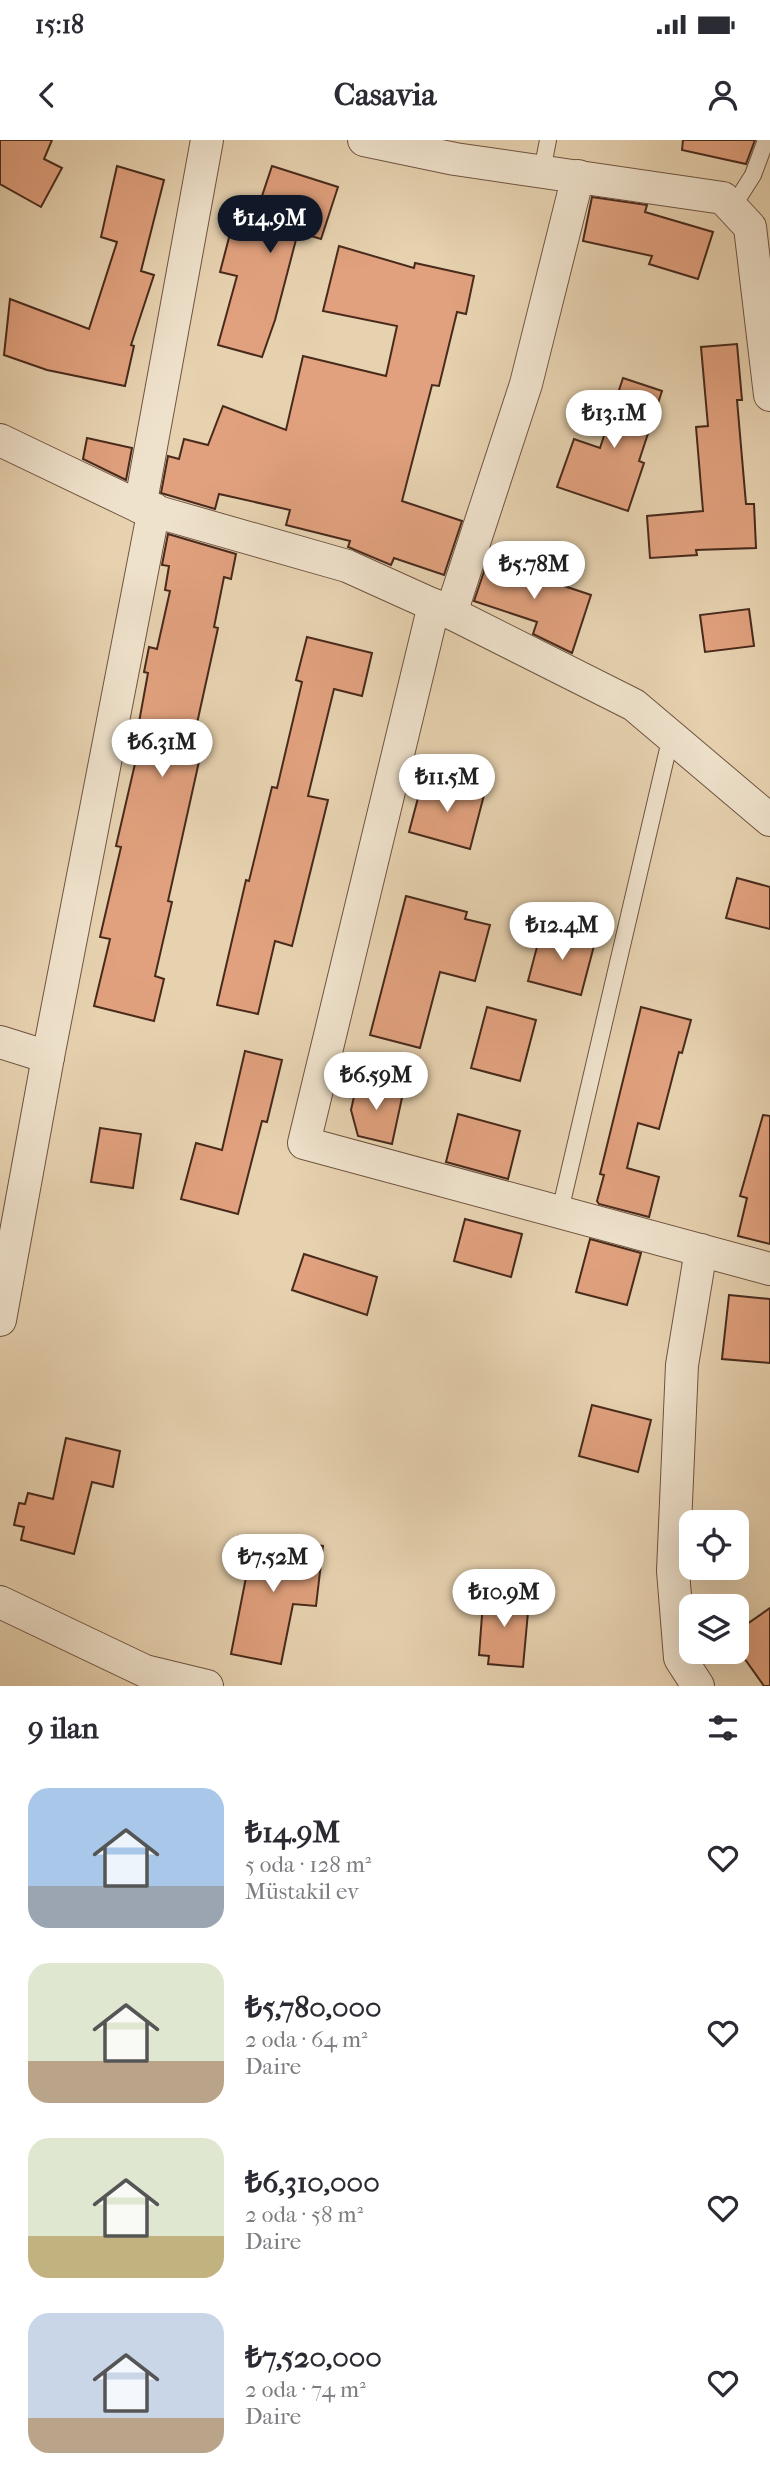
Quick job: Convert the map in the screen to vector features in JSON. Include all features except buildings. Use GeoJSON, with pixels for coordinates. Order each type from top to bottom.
{"type":"FeatureCollection","features":[{"type":"Feature","properties":{"kind":"street"},"geometry":{"type":"LineString","coordinates":[[0,1320],[147,508],[206,140]]}},
{"type":"Feature","properties":{"kind":"street"},"geometry":{"type":"LineString","coordinates":[[364,140],[455,159],[723,198],[750,227],[770,395]]}},
{"type":"Feature","properties":{"kind":"street"},"geometry":{"type":"LineString","coordinates":[[578,176],[526,384],[442,609],[304,1143],[770,1269]]}},
{"type":"Feature","properties":{"kind":"street"},"geometry":{"type":"LineString","coordinates":[[0,440],[147,508],[347,566],[442,609],[634,705],[770,820]]}},
{"type":"Feature","properties":{"kind":"street"},"geometry":{"type":"LineString","coordinates":[[0,1042],[48,1057]]}},
{"type":"Feature","properties":{"kind":"street"},"geometry":{"type":"LineString","coordinates":[[698,1686],[680,1658],[673,1571],[682,1365],[701,1250]]}},
{"type":"Feature","properties":{"kind":"street"},"geometry":{"type":"LineString","coordinates":[[0,1602],[145,1671],[207,1686]]}},
{"type":"Feature","properties":{"kind":"lane"},"geometry":{"type":"LineString","coordinates":[[541,171],[548,140]]}},
{"type":"Feature","properties":{"kind":"lane"},"geometry":{"type":"LineString","coordinates":[[732,208],[753,175],[766,140]]}},
{"type":"Feature","properties":{"kind":"lane"},"geometry":{"type":"LineString","coordinates":[[560,1212],[671,736]]}}]}
